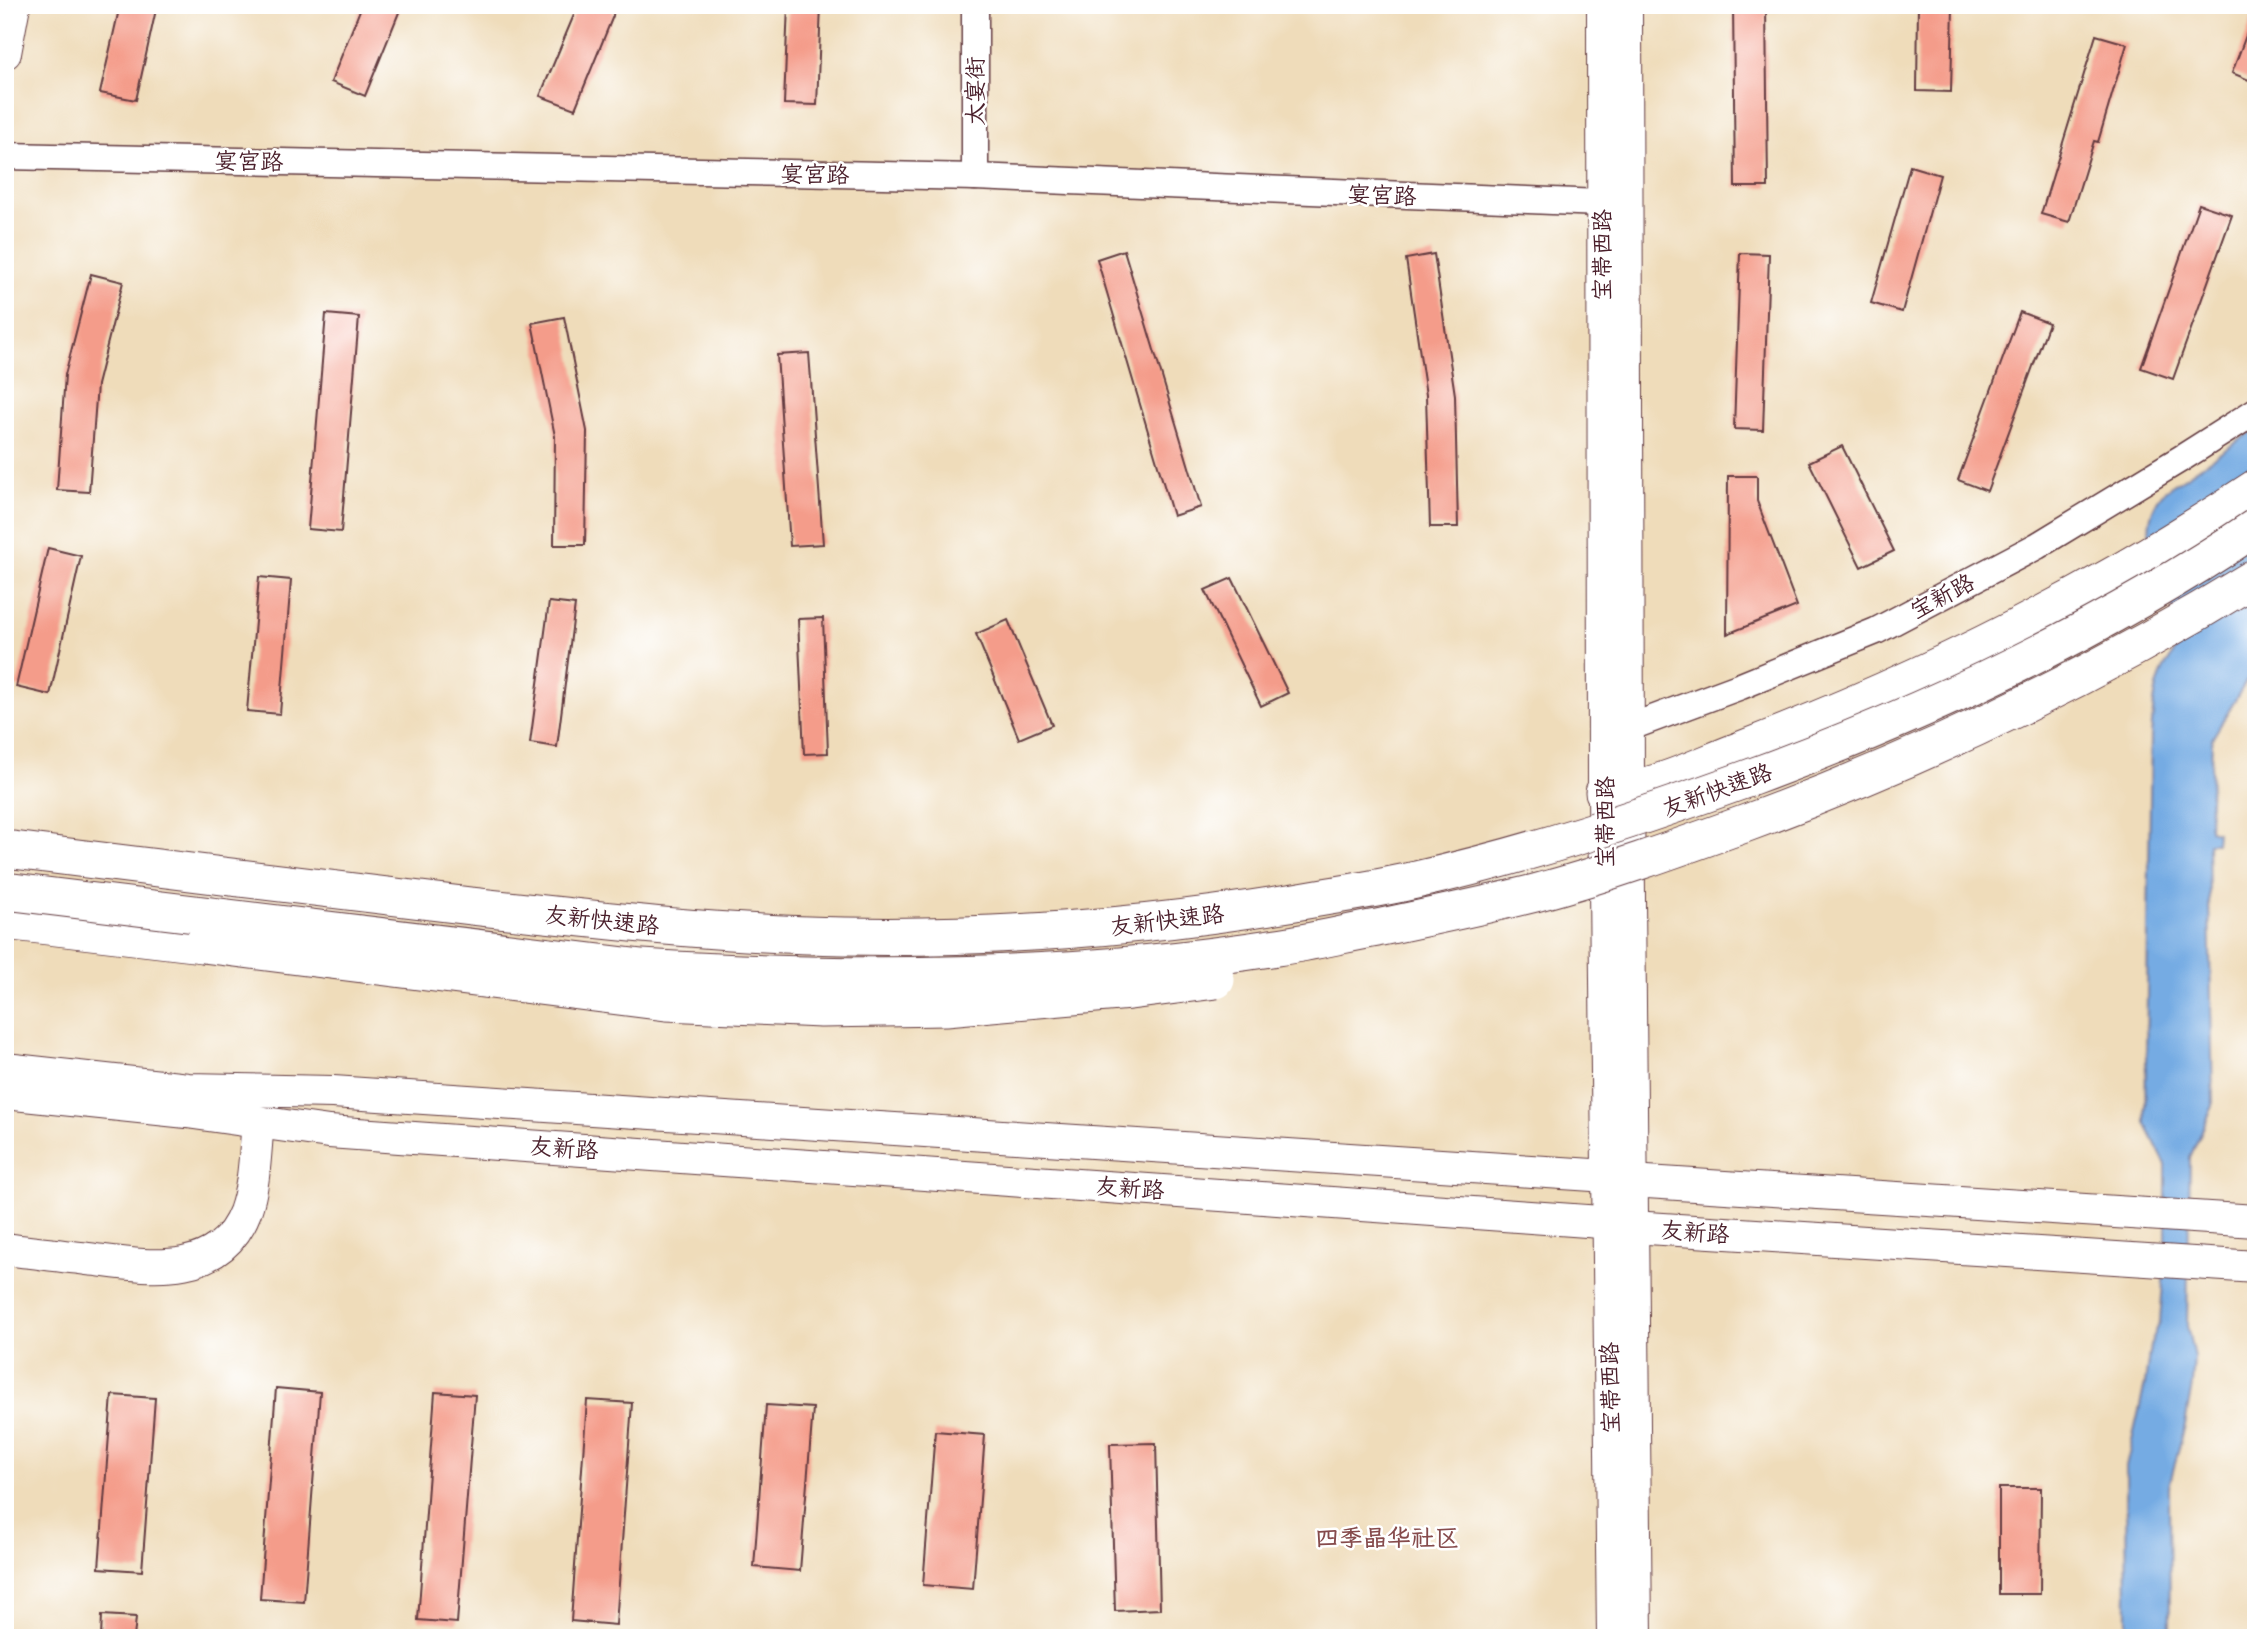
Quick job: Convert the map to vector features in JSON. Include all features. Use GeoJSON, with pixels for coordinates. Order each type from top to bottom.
{"type":"FeatureCollection","features":[{"type":"Feature","properties":{"kind":"highway"},"geometry":{"type":"LineString","coordinates":[[1616,792],[1758,743],[1963,655],[2043,614],[2173,541],[2256,488]]}},
{"type":"Feature","properties":{"kind":"highway","name":"友新快速路"},"geometry":{"type":"LineString","coordinates":[[5,849],[432,902],[650,926],[739,932],[847,936],[1046,933],[1277,906],[1412,881],[1528,852],[1653,814],[1816,754],[1981,682],[2076,635],[2147,595],[2256,527]]}},
{"type":"Feature","properties":{"kind":"highway","name":"友新快速路"},"geometry":{"type":"LineString","coordinates":[[5,891],[642,968],[847,977],[941,977],[1153,962],[1279,947],[1537,892],[1660,855],[1823,795],[2016,710],[2177,626],[2256,577]]}},
{"type":"Feature","properties":{"kind":"highway"},"geometry":{"type":"LineString","coordinates":[[5,921],[666,1002],[740,1007],[886,1009],[946,1007],[1196,983],[1240,975],[1420,919]]}},
{"type":"Feature","properties":{"kind":"main road"},"geometry":{"type":"LineString","coordinates":[[5,53],[14,5]]}},
{"type":"Feature","properties":{"kind":"main road","name":"宝带西路"},"geometry":{"type":"LineString","coordinates":[[1603,5],[1613,204],[1619,1179],[1636,1638]]}},
{"type":"Feature","properties":{"kind":"main road","name":"宝带西路"},"geometry":{"type":"LineString","coordinates":[[1613,204],[1626,5]]}},
{"type":"Feature","properties":{"kind":"main road","name":"友新路"},"geometry":{"type":"LineString","coordinates":[[5,1069],[188,1100],[258,1122],[329,1132],[1620,1225],[2256,1267]]}},
{"type":"Feature","properties":{"kind":"main road","name":"友新路"},"geometry":{"type":"LineString","coordinates":[[5,1093],[188,1100],[333,1092],[2256,1220]]}},
{"type":"Feature","properties":{"kind":"main road"},"geometry":{"type":"LineString","coordinates":[[5,1249],[154,1266],[182,1264],[202,1257],[234,1231],[245,1211],[258,1122]]}},
{"type":"Feature","properties":{"kind":"main road","name":"宝带西路"},"geometry":{"type":"LineString","coordinates":[[1613,1638],[1620,1225]]}},
{"type":"Feature","properties":{"kind":"street","name":"太宴街"},"geometry":{"type":"LineString","coordinates":[[975,5],[975,177]]}},
{"type":"Feature","properties":{"kind":"street","name":"宴宫路"},"geometry":{"type":"LineString","coordinates":[[5,156],[975,177],[1613,204]]}},
{"type":"Feature","properties":{"kind":"street","name":"宝新路"},"geometry":{"type":"LineString","coordinates":[[1616,728],[1741,686],[1876,631],[2037,546],[2256,411]]}},
{"type":"Feature","properties":{"kind":"water"},"geometry":{"type":"Polygon","coordinates":[[[2256,429],[2256,665],[2212,739],[2209,830],[2217,832],[2216,843],[2208,843],[2213,1106],[2190,1157],[2187,1326],[2194,1357],[2185,1425],[2169,1486],[2170,1638],[2127,1638],[2126,1467],[2145,1384],[2150,1345],[2160,1322],[2166,1241],[2166,1165],[2145,1123],[2151,735],[2158,682],[2179,643],[2182,631],[2154,559],[2149,529],[2153,510],[2163,492],[2256,429]]]}},
{"type":"Feature","properties":{"kind":"building"},"geometry":{"type":"Polygon","coordinates":[[[120,5],[157,5],[136,100],[100,93],[120,5]]]}},
{"type":"Feature","properties":{"kind":"building"},"geometry":{"type":"Polygon","coordinates":[[[362,5],[402,5],[365,96],[331,82],[362,5]]]}},
{"type":"Feature","properties":{"kind":"building"},"geometry":{"type":"Polygon","coordinates":[[[575,5],[614,5],[613,16],[575,109],[540,96],[574,15],[575,5]]]}},
{"type":"Feature","properties":{"kind":"building"},"geometry":{"type":"Polygon","coordinates":[[[788,5],[821,5],[817,105],[784,104],[788,5]]]}},
{"type":"Feature","properties":{"kind":"building"},"geometry":{"type":"Polygon","coordinates":[[[1733,5],[1766,5],[1768,187],[1735,187],[1733,5]]]}},
{"type":"Feature","properties":{"kind":"building"},"geometry":{"type":"Polygon","coordinates":[[[1918,5],[1953,5],[1951,92],[1917,91],[1918,5]]]}},
{"type":"Feature","properties":{"kind":"building"},"geometry":{"type":"Polygon","coordinates":[[[2256,14],[2256,83],[2232,73],[2256,14]]]}},
{"type":"Feature","properties":{"kind":"building"},"geometry":{"type":"Polygon","coordinates":[[[2096,35],[2127,44],[2098,142],[2094,141],[2069,222],[2041,214],[2096,35]]]}},
{"type":"Feature","properties":{"kind":"building"},"geometry":{"type":"Polygon","coordinates":[[[1910,166],[1940,175],[1902,312],[1871,303],[1910,166]]]}},
{"type":"Feature","properties":{"kind":"building"},"geometry":{"type":"Polygon","coordinates":[[[2199,204],[2232,215],[2173,379],[2141,368],[2199,204]]]}},
{"type":"Feature","properties":{"kind":"building"},"geometry":{"type":"Polygon","coordinates":[[[1124,250],[1201,507],[1173,516],[1097,259],[1124,250]]]}},
{"type":"Feature","properties":{"kind":"building"},"geometry":{"type":"Polygon","coordinates":[[[1740,253],[1769,254],[1763,430],[1734,429],[1740,253]]]}},
{"type":"Feature","properties":{"kind":"building"},"geometry":{"type":"Polygon","coordinates":[[[1434,254],[1455,395],[1458,527],[1430,527],[1426,395],[1406,259],[1434,254]]]}},
{"type":"Feature","properties":{"kind":"building"},"geometry":{"type":"Polygon","coordinates":[[[91,274],[123,282],[97,385],[89,492],[57,490],[65,375],[91,274]]]}},
{"type":"Feature","properties":{"kind":"building"},"geometry":{"type":"Polygon","coordinates":[[[2020,312],[2049,323],[1987,491],[1958,480],[2020,312]]]}},
{"type":"Feature","properties":{"kind":"building"},"geometry":{"type":"Polygon","coordinates":[[[326,314],[359,317],[341,532],[308,529],[326,314]]]}},
{"type":"Feature","properties":{"kind":"building"},"geometry":{"type":"Polygon","coordinates":[[[564,317],[587,431],[585,545],[554,545],[555,436],[532,323],[564,317]]]}},
{"type":"Feature","properties":{"kind":"building"},"geometry":{"type":"Polygon","coordinates":[[[809,353],[823,544],[790,546],[777,355],[809,353]]]}},
{"type":"Feature","properties":{"kind":"building"},"geometry":{"type":"Polygon","coordinates":[[[1842,446],[1894,551],[1861,567],[1809,462],[1842,446]]]}},
{"type":"Feature","properties":{"kind":"building"},"geometry":{"type":"Polygon","coordinates":[[[1728,476],[1757,476],[1757,501],[1797,606],[1727,634],[1728,476]]]}},
{"type":"Feature","properties":{"kind":"building"},"geometry":{"type":"Polygon","coordinates":[[[48,548],[81,556],[50,695],[16,687],[48,548]]]}},
{"type":"Feature","properties":{"kind":"building"},"geometry":{"type":"Polygon","coordinates":[[[259,577],[291,580],[280,714],[247,711],[259,577]]]}},
{"type":"Feature","properties":{"kind":"building"},"geometry":{"type":"Polygon","coordinates":[[[1232,578],[1288,693],[1261,706],[1205,590],[1232,578]]]}},
{"type":"Feature","properties":{"kind":"building"},"geometry":{"type":"Polygon","coordinates":[[[549,602],[575,605],[557,747],[530,743],[549,602]]]}},
{"type":"Feature","properties":{"kind":"building"},"geometry":{"type":"Polygon","coordinates":[[[823,618],[828,753],[804,754],[798,619],[823,618]]]}},
{"type":"Feature","properties":{"kind":"building"},"geometry":{"type":"Polygon","coordinates":[[[1008,620],[1052,725],[1019,739],[976,634],[1008,620]]]}},
{"type":"Feature","properties":{"kind":"building"},"geometry":{"type":"Polygon","coordinates":[[[276,1388],[320,1392],[304,1602],[260,1599],[276,1388]]]}},
{"type":"Feature","properties":{"kind":"building"},"geometry":{"type":"Polygon","coordinates":[[[435,1392],[475,1395],[457,1623],[418,1620],[435,1392]]]}},
{"type":"Feature","properties":{"kind":"building"},"geometry":{"type":"Polygon","coordinates":[[[112,1395],[155,1398],[142,1571],[99,1568],[112,1395]]]}},
{"type":"Feature","properties":{"kind":"building"},"geometry":{"type":"Polygon","coordinates":[[[587,1400],[632,1403],[616,1625],[571,1621],[587,1400]]]}},
{"type":"Feature","properties":{"kind":"building"},"geometry":{"type":"Polygon","coordinates":[[[766,1405],[813,1408],[800,1571],[754,1567],[766,1405]]]}},
{"type":"Feature","properties":{"kind":"building"},"geometry":{"type":"Polygon","coordinates":[[[935,1431],[985,1435],[973,1589],[923,1585],[935,1431]]]}},
{"type":"Feature","properties":{"kind":"building"},"geometry":{"type":"Polygon","coordinates":[[[1156,1443],[1160,1609],[1115,1611],[1110,1444],[1156,1443]]]}},
{"type":"Feature","properties":{"kind":"building"},"geometry":{"type":"Polygon","coordinates":[[[1999,1488],[2041,1488],[2040,1594],[1999,1594],[1999,1488]]]}},
{"type":"Feature","properties":{"kind":"building"},"geometry":{"type":"Polygon","coordinates":[[[102,1615],[136,1617],[134,1638],[101,1638],[102,1615]]]}},
{"type":"Feature","properties":{"kind":"district","name":"四季晶华社区"},"geometry":{"type":"Point","coordinates":[1387,1537]}}]}
